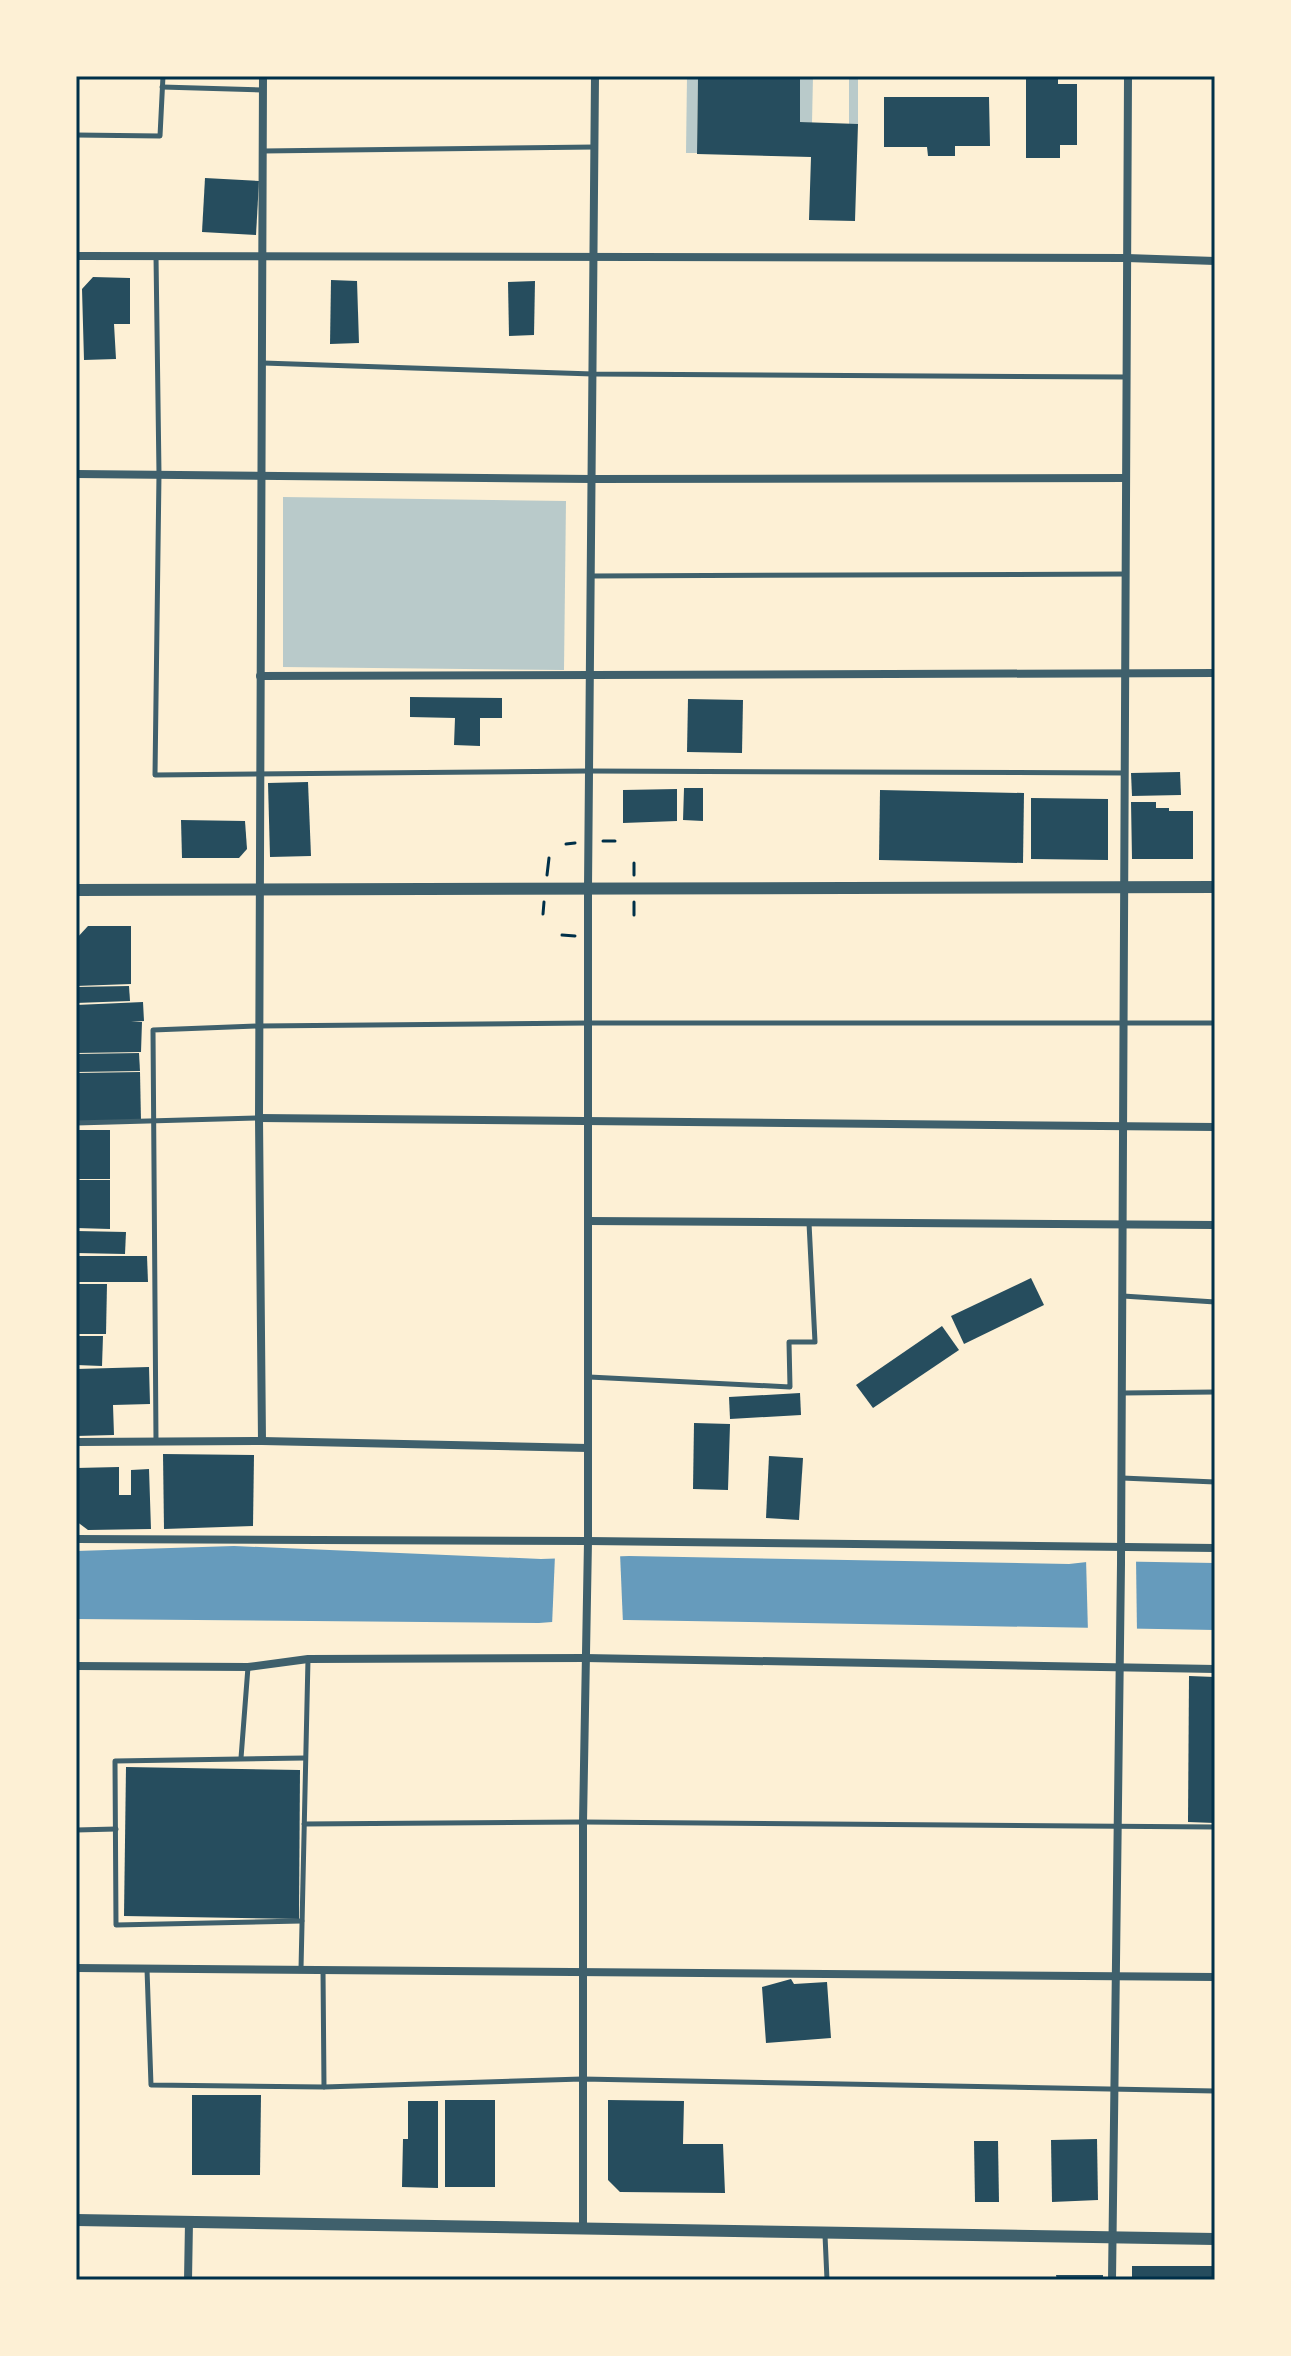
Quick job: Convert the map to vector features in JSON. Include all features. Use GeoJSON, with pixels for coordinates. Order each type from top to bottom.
{"type":"FeatureCollection","features":[{"type":"Feature","properties":{"kind":"street"},"geometry":{"type":"LineString","coordinates":[[262,1441],[259,888],[263,76]]}},
{"type":"Feature","properties":{"kind":"street"},"geometry":{"type":"LineString","coordinates":[[583,2229],[583,1822],[588,1567],[588,888],[595,76]]}},
{"type":"Feature","properties":{"kind":"street"},"geometry":{"type":"LineString","coordinates":[[1112,2280],[1121,1564],[1128,76]]}},
{"type":"Feature","properties":{"kind":"street"},"geometry":{"type":"LineString","coordinates":[[76,256],[1127,258],[1215,261]]}},
{"type":"Feature","properties":{"kind":"street"},"geometry":{"type":"LineString","coordinates":[[76,474],[592,479],[1126,478]]}},
{"type":"Feature","properties":{"kind":"street"},"geometry":{"type":"LineString","coordinates":[[260,676],[1215,673]]}},
{"type":"Feature","properties":{"kind":"street"},"geometry":{"type":"LineString","coordinates":[[76,890],[1215,887]]}},
{"type":"Feature","properties":{"kind":"street"},"geometry":{"type":"LineString","coordinates":[[259,1118],[1215,1127]]}},
{"type":"Feature","properties":{"kind":"street"},"geometry":{"type":"LineString","coordinates":[[588,1221],[1215,1225]]}},
{"type":"Feature","properties":{"kind":"street"},"geometry":{"type":"LineString","coordinates":[[76,1442],[262,1441],[588,1448]]}},
{"type":"Feature","properties":{"kind":"street"},"geometry":{"type":"LineString","coordinates":[[76,1539],[1215,1548]]}},
{"type":"Feature","properties":{"kind":"street"},"geometry":{"type":"LineString","coordinates":[[76,1666],[248,1667],[308,1659],[585,1658],[1215,1669]]}},
{"type":"Feature","properties":{"kind":"street"},"geometry":{"type":"LineString","coordinates":[[76,1968],[1215,1977]]}},
{"type":"Feature","properties":{"kind":"street"},"geometry":{"type":"LineString","coordinates":[[76,2220],[1215,2239]]}},
{"type":"Feature","properties":{"kind":"street"},"geometry":{"type":"LineString","coordinates":[[188,2280],[189,2222]]}},
{"type":"Feature","properties":{"kind":"lane"},"geometry":{"type":"LineString","coordinates":[[76,135],[160,136],[163,76]]}},
{"type":"Feature","properties":{"kind":"lane"},"geometry":{"type":"LineString","coordinates":[[162,87],[262,90]]}},
{"type":"Feature","properties":{"kind":"lane"},"geometry":{"type":"LineString","coordinates":[[262,151],[595,147]]}},
{"type":"Feature","properties":{"kind":"lane"},"geometry":{"type":"LineString","coordinates":[[156,256],[159,474],[155,775],[589,771],[1125,773]]}},
{"type":"Feature","properties":{"kind":"lane"},"geometry":{"type":"LineString","coordinates":[[262,363],[593,374],[1127,377]]}},
{"type":"Feature","properties":{"kind":"lane"},"geometry":{"type":"LineString","coordinates":[[591,576],[1126,574]]}},
{"type":"Feature","properties":{"kind":"lane"},"geometry":{"type":"LineString","coordinates":[[156,1440],[153,1030],[588,1023],[1215,1023]]}},
{"type":"Feature","properties":{"kind":"lane"},"geometry":{"type":"LineString","coordinates":[[76,1123],[259,1118]]}},
{"type":"Feature","properties":{"kind":"lane"},"geometry":{"type":"LineString","coordinates":[[588,1377],[790,1387],[789,1342],[815,1342],[809,1223]]}},
{"type":"Feature","properties":{"kind":"lane"},"geometry":{"type":"LineString","coordinates":[[1122,1296],[1215,1302]]}},
{"type":"Feature","properties":{"kind":"lane"},"geometry":{"type":"LineString","coordinates":[[1122,1393],[1215,1392]]}},
{"type":"Feature","properties":{"kind":"lane"},"geometry":{"type":"LineString","coordinates":[[1121,1478],[1215,1482]]}},
{"type":"Feature","properties":{"kind":"lane"},"geometry":{"type":"LineString","coordinates":[[301,1970],[308,1659]]}},
{"type":"Feature","properties":{"kind":"lane"},"geometry":{"type":"LineString","coordinates":[[241,1758],[248,1667]]}},
{"type":"Feature","properties":{"kind":"lane"},"geometry":{"type":"LineString","coordinates":[[302,1921],[116,1925],[115,1761],[305,1758]]}},
{"type":"Feature","properties":{"kind":"lane"},"geometry":{"type":"LineString","coordinates":[[304,1824],[583,1822],[1215,1827]]}},
{"type":"Feature","properties":{"kind":"lane"},"geometry":{"type":"LineString","coordinates":[[76,1830],[116,1829]]}},
{"type":"Feature","properties":{"kind":"lane"},"geometry":{"type":"LineString","coordinates":[[147,1969],[151,2085],[324,2087],[582,2079],[1215,2091]]}},
{"type":"Feature","properties":{"kind":"lane"},"geometry":{"type":"LineString","coordinates":[[323,1970],[324,2087]]}},
{"type":"Feature","properties":{"kind":"lane"},"geometry":{"type":"LineString","coordinates":[[825,2234],[827,2280]]}},
{"type":"Feature","properties":{"kind":"shaded area"},"geometry":{"type":"Polygon","coordinates":[[[687,76],[698,76],[697,153],[686,153],[687,76]]]}},
{"type":"Feature","properties":{"kind":"shaded area"},"geometry":{"type":"Polygon","coordinates":[[[800,76],[813,76],[812,123],[800,122],[800,76]]]}},
{"type":"Feature","properties":{"kind":"shaded area"},"geometry":{"type":"Polygon","coordinates":[[[849,76],[858,76],[858,124],[849,124],[849,76]]]}},
{"type":"Feature","properties":{"kind":"shaded area"},"geometry":{"type":"Polygon","coordinates":[[[283,497],[566,501],[564,670],[283,667],[283,497]]]}},
{"type":"Feature","properties":{"kind":"water"},"geometry":{"type":"Polygon","coordinates":[[[234,1546],[541,1559],[629,1556],[1069,1564],[1096,1561],[1215,1563],[1215,1630],[626,1620],[539,1623],[76,1619],[76,1551],[234,1546]]]}},
{"type":"Feature","properties":{"kind":"pier"},"geometry":{"type":"Polygon","coordinates":[[[620,1553],[623,1624],[552,1626],[555,1555],[620,1553]]]}},
{"type":"Feature","properties":{"kind":"pier"},"geometry":{"type":"Polygon","coordinates":[[[1086,1558],[1136,1558],[1137,1634],[1088,1633],[1086,1558]]]}},
{"type":"Feature","properties":{"kind":"building"},"geometry":{"type":"Polygon","coordinates":[[[698,76],[800,76],[800,122],[858,124],[855,221],[809,220],[811,157],[697,154],[698,76]]]}},
{"type":"Feature","properties":{"kind":"building"},"geometry":{"type":"Polygon","coordinates":[[[1026,76],[1058,76],[1058,84],[1077,84],[1077,145],[1060,145],[1060,158],[1026,158],[1026,76]]]}},
{"type":"Feature","properties":{"kind":"building"},"geometry":{"type":"Polygon","coordinates":[[[884,97],[989,97],[990,146],[955,146],[955,156],[928,156],[927,147],[884,147],[884,97]]]}},
{"type":"Feature","properties":{"kind":"building"},"geometry":{"type":"Polygon","coordinates":[[[205,178],[259,181],[256,235],[202,232],[205,178]]]}},
{"type":"Feature","properties":{"kind":"building"},"geometry":{"type":"Polygon","coordinates":[[[93,277],[130,278],[130,324],[114,324],[116,359],[84,360],[82,289],[93,277]]]}},
{"type":"Feature","properties":{"kind":"building"},"geometry":{"type":"Polygon","coordinates":[[[331,280],[357,281],[359,343],[330,344],[331,280]]]}},
{"type":"Feature","properties":{"kind":"building"},"geometry":{"type":"Polygon","coordinates":[[[535,281],[534,335],[509,336],[508,282],[535,281]]]}},
{"type":"Feature","properties":{"kind":"building"},"geometry":{"type":"Polygon","coordinates":[[[410,697],[502,698],[502,718],[480,718],[480,746],[454,745],[455,718],[410,717],[410,697]]]}},
{"type":"Feature","properties":{"kind":"building"},"geometry":{"type":"Polygon","coordinates":[[[688,699],[743,700],[742,753],[687,752],[688,699]]]}},
{"type":"Feature","properties":{"kind":"building"},"geometry":{"type":"Polygon","coordinates":[[[1180,772],[1181,795],[1132,796],[1131,773],[1180,772]]]}},
{"type":"Feature","properties":{"kind":"building"},"geometry":{"type":"Polygon","coordinates":[[[308,782],[311,856],[270,857],[268,783],[308,782]]]}},
{"type":"Feature","properties":{"kind":"building"},"geometry":{"type":"Polygon","coordinates":[[[684,788],[703,788],[703,821],[683,820],[684,788]]]}},
{"type":"Feature","properties":{"kind":"building"},"geometry":{"type":"Polygon","coordinates":[[[677,789],[677,821],[623,823],[623,790],[677,789]]]}},
{"type":"Feature","properties":{"kind":"building"},"geometry":{"type":"Polygon","coordinates":[[[880,790],[1024,793],[1023,863],[879,860],[880,790]]]}},
{"type":"Feature","properties":{"kind":"building"},"geometry":{"type":"Polygon","coordinates":[[[1031,798],[1108,799],[1108,860],[1031,859],[1031,798]]]}},
{"type":"Feature","properties":{"kind":"building"},"geometry":{"type":"Polygon","coordinates":[[[1131,802],[1156,802],[1156,808],[1193,811],[1193,859],[1132,859],[1131,802]]]}},
{"type":"Feature","properties":{"kind":"building"},"geometry":{"type":"Polygon","coordinates":[[[181,820],[245,821],[247,849],[239,858],[182,858],[181,820]]]}},
{"type":"Feature","properties":{"kind":"building"},"geometry":{"type":"Polygon","coordinates":[[[88,926],[131,926],[131,984],[76,986],[76,939],[88,926]]]}},
{"type":"Feature","properties":{"kind":"building"},"geometry":{"type":"Polygon","coordinates":[[[129,986],[130,1001],[76,1003],[76,987],[129,986]]]}},
{"type":"Feature","properties":{"kind":"building"},"geometry":{"type":"Polygon","coordinates":[[[143,1002],[144,1021],[131,1022],[142,1022],[141,1052],[76,1053],[76,1005],[143,1002]]]}},
{"type":"Feature","properties":{"kind":"building"},"geometry":{"type":"Polygon","coordinates":[[[139,1053],[140,1071],[76,1072],[76,1054],[139,1053]]]}},
{"type":"Feature","properties":{"kind":"building"},"geometry":{"type":"Polygon","coordinates":[[[140,1072],[141,1121],[76,1123],[76,1073],[140,1072]]]}},
{"type":"Feature","properties":{"kind":"building"},"geometry":{"type":"Polygon","coordinates":[[[76,1130],[110,1130],[110,1179],[76,1179],[76,1130]]]}},
{"type":"Feature","properties":{"kind":"building"},"geometry":{"type":"Polygon","coordinates":[[[76,1180],[110,1180],[110,1229],[76,1228],[76,1180]]]}},
{"type":"Feature","properties":{"kind":"building"},"geometry":{"type":"Polygon","coordinates":[[[76,1231],[126,1232],[125,1254],[76,1253],[76,1231]]]}},
{"type":"Feature","properties":{"kind":"building"},"geometry":{"type":"Polygon","coordinates":[[[76,1256],[147,1256],[148,1282],[76,1282],[76,1256]]]}},
{"type":"Feature","properties":{"kind":"building"},"geometry":{"type":"Polygon","coordinates":[[[1031,1278],[1044,1305],[964,1344],[951,1316],[1031,1278]]]}},
{"type":"Feature","properties":{"kind":"building"},"geometry":{"type":"Polygon","coordinates":[[[76,1284],[107,1284],[106,1334],[76,1334],[76,1284]]]}},
{"type":"Feature","properties":{"kind":"building"},"geometry":{"type":"Polygon","coordinates":[[[942,1326],[959,1350],[873,1408],[856,1385],[942,1326]]]}},
{"type":"Feature","properties":{"kind":"building"},"geometry":{"type":"Polygon","coordinates":[[[76,1336],[103,1336],[102,1366],[76,1365],[76,1336]]]}},
{"type":"Feature","properties":{"kind":"building"},"geometry":{"type":"Polygon","coordinates":[[[149,1367],[150,1404],[113,1405],[114,1435],[76,1436],[76,1369],[149,1367]]]}},
{"type":"Feature","properties":{"kind":"building"},"geometry":{"type":"Polygon","coordinates":[[[800,1393],[801,1415],[730,1419],[729,1397],[800,1393]]]}},
{"type":"Feature","properties":{"kind":"building"},"geometry":{"type":"Polygon","coordinates":[[[694,1423],[730,1424],[728,1490],[693,1489],[694,1423]]]}},
{"type":"Feature","properties":{"kind":"building"},"geometry":{"type":"Polygon","coordinates":[[[163,1454],[254,1455],[253,1526],[164,1529],[163,1454]]]}},
{"type":"Feature","properties":{"kind":"building"},"geometry":{"type":"Polygon","coordinates":[[[769,1456],[803,1458],[799,1520],[766,1518],[769,1456]]]}},
{"type":"Feature","properties":{"kind":"building"},"geometry":{"type":"Polygon","coordinates":[[[119,1467],[119,1495],[131,1495],[131,1470],[149,1469],[151,1529],[88,1530],[76,1521],[76,1468],[119,1467]]]}},
{"type":"Feature","properties":{"kind":"building"},"geometry":{"type":"Polygon","coordinates":[[[1189,1676],[1215,1677],[1215,1823],[1188,1822],[1189,1676]]]}},
{"type":"Feature","properties":{"kind":"building"},"geometry":{"type":"Polygon","coordinates":[[[126,1767],[300,1770],[299,1919],[124,1916],[126,1767]]]}},
{"type":"Feature","properties":{"kind":"building"},"geometry":{"type":"Polygon","coordinates":[[[791,1979],[794,1984],[827,1982],[831,2038],[766,2043],[762,1987],[791,1979]]]}},
{"type":"Feature","properties":{"kind":"building"},"geometry":{"type":"Polygon","coordinates":[[[192,2095],[261,2095],[260,2175],[192,2175],[192,2095]]]}},
{"type":"Feature","properties":{"kind":"building"},"geometry":{"type":"Polygon","coordinates":[[[445,2100],[495,2100],[495,2187],[445,2187],[445,2100]]]}},
{"type":"Feature","properties":{"kind":"building"},"geometry":{"type":"Polygon","coordinates":[[[608,2100],[684,2101],[683,2144],[723,2144],[725,2193],[620,2192],[608,2180],[608,2100]]]}},
{"type":"Feature","properties":{"kind":"building"},"geometry":{"type":"Polygon","coordinates":[[[408,2101],[438,2101],[438,2188],[402,2187],[403,2139],[408,2139],[408,2101]]]}},
{"type":"Feature","properties":{"kind":"building"},"geometry":{"type":"Polygon","coordinates":[[[1097,2139],[1098,2200],[1052,2202],[1051,2140],[1097,2139]]]}},
{"type":"Feature","properties":{"kind":"building"},"geometry":{"type":"Polygon","coordinates":[[[974,2141],[998,2141],[999,2202],[975,2202],[974,2141]]]}},
{"type":"Feature","properties":{"kind":"building"},"geometry":{"type":"Polygon","coordinates":[[[1132,2266],[1215,2266],[1215,2280],[1132,2280],[1132,2266]]]}},
{"type":"Feature","properties":{"kind":"building"},"geometry":{"type":"Polygon","coordinates":[[[1056,2275],[1103,2275],[1103,2280],[1057,2280],[1056,2275]]]}}]}
